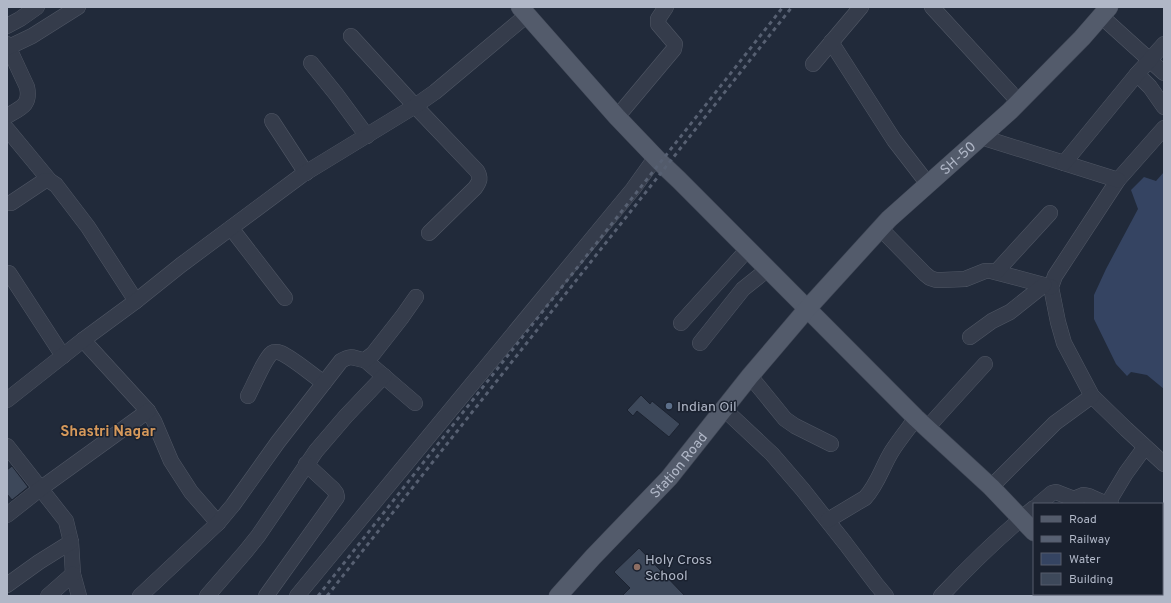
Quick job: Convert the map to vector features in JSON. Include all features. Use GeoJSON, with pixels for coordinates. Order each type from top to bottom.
{"type":"FeatureCollection","features":[{"type":"Feature","properties":{"kind":"main road"},"geometry":{"type":"LineString","coordinates":[[524,11],[617,117],[656,157],[922,423],[991,487],[1028,513],[1033,529]]}},
{"type":"Feature","properties":{"kind":"main road","name":"SH-50"},"geometry":{"type":"LineString","coordinates":[[807,309],[889,219],[1019,102],[1082,38],[1105,11]]}},
{"type":"Feature","properties":{"kind":"main road","name":"Station Road"},"geometry":{"type":"LineString","coordinates":[[558,596],[593,557],[669,478],[750,376],[807,309]]}},
{"type":"Feature","properties":{"kind":"street"},"geometry":{"type":"LineString","coordinates":[[7,26],[37,7]]}},
{"type":"Feature","properties":{"kind":"street"},"geometry":{"type":"LineString","coordinates":[[7,116],[21,108],[26,103],[29,94],[8,45],[32,36],[78,7]]}},
{"type":"Feature","properties":{"kind":"street"},"geometry":{"type":"LineString","coordinates":[[617,117],[674,49],[675,44],[658,24],[658,19],[666,7]]}},
{"type":"Feature","properties":{"kind":"street"},"geometry":{"type":"LineString","coordinates":[[812,64],[861,7]]}},
{"type":"Feature","properties":{"kind":"street"},"geometry":{"type":"LineString","coordinates":[[932,7],[1019,102]]}},
{"type":"Feature","properties":{"kind":"street"},"geometry":{"type":"LineString","coordinates":[[7,400],[181,265],[306,173],[416,106],[435,92],[524,11]]}},
{"type":"Feature","properties":{"kind":"street"},"geometry":{"type":"LineString","coordinates":[[1105,11],[1164,73]]}},
{"type":"Feature","properties":{"kind":"street"},"geometry":{"type":"LineString","coordinates":[[351,36],[477,170],[480,176],[480,182],[475,188],[429,232]]}},
{"type":"Feature","properties":{"kind":"street"},"geometry":{"type":"LineString","coordinates":[[831,42],[894,140],[928,184]]}},
{"type":"Feature","properties":{"kind":"street"},"geometry":{"type":"LineString","coordinates":[[1064,163],[1137,74],[1164,44]]}},
{"type":"Feature","properties":{"kind":"street"},"geometry":{"type":"LineString","coordinates":[[311,63],[367,136]]}},
{"type":"Feature","properties":{"kind":"street"},"geometry":{"type":"LineString","coordinates":[[1137,74],[1150,87],[1164,107]]}},
{"type":"Feature","properties":{"kind":"street"},"geometry":{"type":"LineString","coordinates":[[272,122],[306,173]]}},
{"type":"Feature","properties":{"kind":"street"},"geometry":{"type":"LineString","coordinates":[[970,337],[992,321],[1010,312],[1047,286],[1118,180],[1164,128]]}},
{"type":"Feature","properties":{"kind":"street"},"geometry":{"type":"LineString","coordinates":[[7,130],[50,181],[56,185],[88,227],[136,301]]}},
{"type":"Feature","properties":{"kind":"street"},"geometry":{"type":"LineString","coordinates":[[981,137],[1118,180]]}},
{"type":"Feature","properties":{"kind":"street"},"geometry":{"type":"LineString","coordinates":[[297,596],[633,189],[656,157]]}},
{"type":"Feature","properties":{"kind":"street"},"geometry":{"type":"LineString","coordinates":[[7,203],[11,203],[44,181],[50,181]]}},
{"type":"Feature","properties":{"kind":"street"},"geometry":{"type":"LineString","coordinates":[[996,272],[1050,213]]}},
{"type":"Feature","properties":{"kind":"street"},"geometry":{"type":"LineString","coordinates":[[230,228],[284,298]]}},
{"type":"Feature","properties":{"kind":"street"},"geometry":{"type":"LineString","coordinates":[[880,228],[930,278],[942,280],[966,279],[985,271],[996,272],[1047,286]]}},
{"type":"Feature","properties":{"kind":"street"},"geometry":{"type":"LineString","coordinates":[[681,323],[748,249]]}},
{"type":"Feature","properties":{"kind":"street"},"geometry":{"type":"LineString","coordinates":[[700,343],[743,289],[768,269]]}},
{"type":"Feature","properties":{"kind":"street"},"geometry":{"type":"LineString","coordinates":[[9,273],[63,356]]}},
{"type":"Feature","properties":{"kind":"street"},"geometry":{"type":"LineString","coordinates":[[1047,286],[1064,343],[1092,396],[1164,464]]}},
{"type":"Feature","properties":{"kind":"street"},"geometry":{"type":"LineString","coordinates":[[365,360],[373,354],[416,297]]}},
{"type":"Feature","properties":{"kind":"street"},"geometry":{"type":"LineString","coordinates":[[83,340],[148,411],[154,421],[171,461],[191,492],[218,523]]}},
{"type":"Feature","properties":{"kind":"street"},"geometry":{"type":"LineString","coordinates":[[248,396],[266,360],[275,351],[288,357],[324,383]]}},
{"type":"Feature","properties":{"kind":"street"},"geometry":{"type":"LineString","coordinates":[[140,596],[218,523],[341,361],[347,357],[365,360],[416,403]]}},
{"type":"Feature","properties":{"kind":"street"},"geometry":{"type":"LineString","coordinates":[[828,520],[865,498],[874,486],[891,452],[985,364]]}},
{"type":"Feature","properties":{"kind":"street"},"geometry":{"type":"LineString","coordinates":[[207,596],[258,536],[316,451],[346,416],[384,376]]}},
{"type":"Feature","properties":{"kind":"street"},"geometry":{"type":"LineString","coordinates":[[750,376],[785,418],[795,426],[831,444]]}},
{"type":"Feature","properties":{"kind":"street"},"geometry":{"type":"LineString","coordinates":[[991,487],[1055,423],[1092,396]]}},
{"type":"Feature","properties":{"kind":"street"},"geometry":{"type":"LineString","coordinates":[[724,409],[772,454],[828,520],[886,596]]}},
{"type":"Feature","properties":{"kind":"street"},"geometry":{"type":"LineString","coordinates":[[7,515],[40,489],[148,411]]}},
{"type":"Feature","properties":{"kind":"street"},"geometry":{"type":"LineString","coordinates":[[7,446],[66,521],[70,542],[73,574],[79,596]]}},
{"type":"Feature","properties":{"kind":"street"},"geometry":{"type":"LineString","coordinates":[[1110,503],[1111,498],[1126,473],[1145,446]]}},
{"type":"Feature","properties":{"kind":"street"},"geometry":{"type":"LineString","coordinates":[[266,596],[337,497],[333,488],[306,464]]}},
{"type":"Feature","properties":{"kind":"street"},"geometry":{"type":"LineString","coordinates":[[1040,503],[1052,493],[1056,492],[1074,499],[1086,494],[1098,501],[1106,503]]}},
{"type":"Feature","properties":{"kind":"street"},"geometry":{"type":"LineString","coordinates":[[949,593],[960,575],[1028,513]]}},
{"type":"Feature","properties":{"kind":"street"},"geometry":{"type":"LineString","coordinates":[[7,585],[70,542]]}},
{"type":"Feature","properties":{"kind":"street"},"geometry":{"type":"LineString","coordinates":[[48,596],[73,574]]}},
{"type":"Feature","properties":{"kind":"water"},"geometry":{"type":"Polygon","coordinates":[[[1164,172],[1164,389],[1147,375],[1131,372],[1127,376],[1116,364],[1094,319],[1094,295],[1138,209],[1131,190],[1144,177],[1156,181],[1164,172]]]}},
{"type":"Feature","properties":{"kind":"building"},"geometry":{"type":"Polygon","coordinates":[[[641,395],[650,404],[652,401],[680,424],[669,437],[637,411],[633,416],[627,410],[641,395]]]}},
{"type":"Feature","properties":{"kind":"building"},"geometry":{"type":"Polygon","coordinates":[[[12,466],[28,487],[12,500],[7,494],[7,470],[12,466]]]}},
{"type":"Feature","properties":{"kind":"building"},"geometry":{"type":"Polygon","coordinates":[[[639,548],[685,596],[622,596],[630,588],[614,572],[639,548]]]}},
{"type":"Feature","properties":{"kind":"railway"},"geometry":{"type":"LineString","coordinates":[[318,596],[783,7]]}},
{"type":"Feature","properties":{"kind":"railway"},"geometry":{"type":"LineString","coordinates":[[327,596],[792,7]]}},
{"type":"Feature","properties":{"kind":"place","name":"Indian Oil"},"geometry":{"type":"Point","coordinates":[669,406]}},
{"type":"Feature","properties":{"kind":"place","name":"Holy Cross School"},"geometry":{"type":"Point","coordinates":[637,567]}},
{"type":"Feature","properties":{"kind":"district","name":"Shastri Nagar"},"geometry":{"type":"Point","coordinates":[108,431]}}]}
